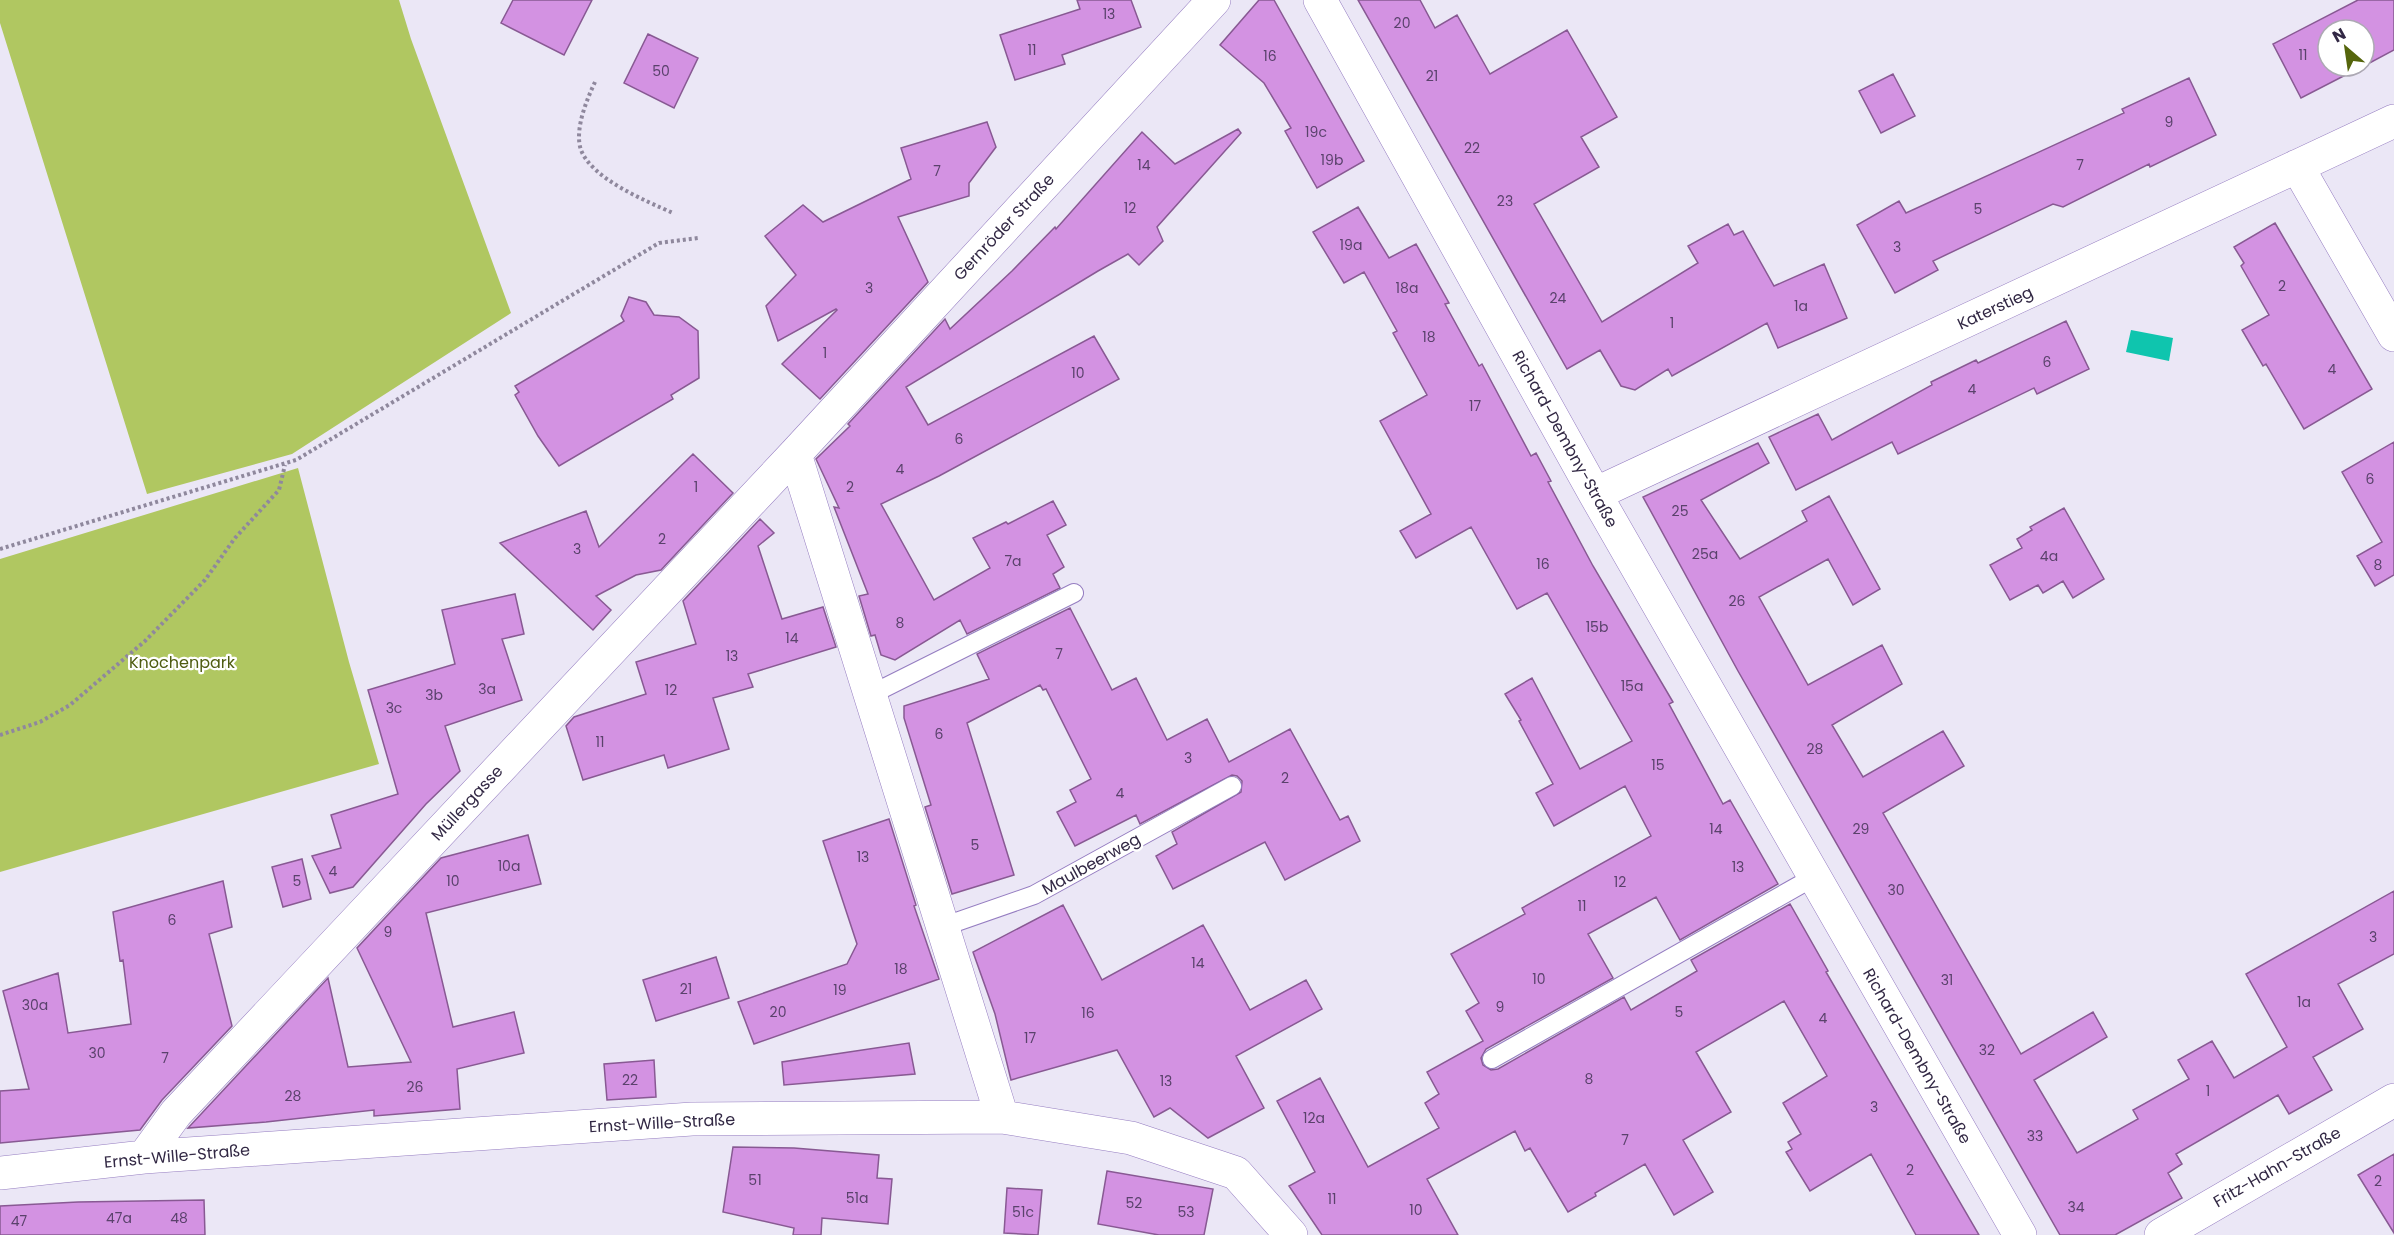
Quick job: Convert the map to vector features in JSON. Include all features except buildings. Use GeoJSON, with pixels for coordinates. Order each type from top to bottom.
{"type":"FeatureCollection","features":[{"type":"Feature","properties":{"kind":"street","name":"Gernröder Straße"},"geometry":{"type":"LineString","coordinates":[[795,454],[1214,0]]}},
{"type":"Feature","properties":{"kind":"street","name":"Richard-Dembny-Straße"},"geometry":{"type":"LineString","coordinates":[[1320,0],[1595,494],[2020,1235]]}},
{"type":"Feature","properties":{"kind":"street","name":"Katerstieg"},"geometry":{"type":"LineString","coordinates":[[1595,494],[2394,121]]}},
{"type":"Feature","properties":{"kind":"street"},"geometry":{"type":"LineString","coordinates":[[2297,166],[2394,335]]}},
{"type":"Feature","properties":{"kind":"street"},"geometry":{"type":"LineString","coordinates":[[795,454],[1002,1117]]}},
{"type":"Feature","properties":{"kind":"street","name":"Müllergasse"},"geometry":{"type":"LineString","coordinates":[[144,1157],[176,1113],[795,454]]}},
{"type":"Feature","properties":{"kind":"street","name":"Fritz-Hahn-Straße"},"geometry":{"type":"LineString","coordinates":[[2161,1235],[2394,1100]]}},
{"type":"Feature","properties":{"kind":"street","name":"Ernst-Wille-Straße"},"geometry":{"type":"LineString","coordinates":[[0,1173],[144,1157],[692,1119],[1002,1117],[1131,1138],[1236,1173],[1291,1235]]}},
{"type":"Feature","properties":{"kind":"lane"},"geometry":{"type":"LineString","coordinates":[[870,695],[1074,593]]}},
{"type":"Feature","properties":{"kind":"lane","name":"Maulbeerweg"},"geometry":{"type":"LineString","coordinates":[[942,927],[1034,895],[1232,786]]}},
{"type":"Feature","properties":{"kind":"lane"},"geometry":{"type":"LineString","coordinates":[[1492,1059],[1814,877]]}},
{"type":"Feature","properties":{"kind":"path"},"geometry":{"type":"LineString","coordinates":[[595,82],[584,104],[580,133],[581,150],[594,169],[633,194],[673,213]]}},
{"type":"Feature","properties":{"kind":"path"},"geometry":{"type":"LineString","coordinates":[[0,549],[286,465],[659,243],[698,238]]}},
{"type":"Feature","properties":{"kind":"path"},"geometry":{"type":"LineString","coordinates":[[0,735],[40,722],[70,705],[145,641],[205,580],[235,538],[279,490],[286,465]]}},
{"type":"Feature","properties":{"kind":"green space"},"geometry":{"type":"Polygon","coordinates":[[[0,0],[399,0],[411,39],[511,313],[292,454],[147,494],[0,23],[0,0]]]}},
{"type":"Feature","properties":{"kind":"green space","name":"Knochenpark"},"geometry":{"type":"Polygon","coordinates":[[[298,468],[349,662],[379,764],[0,872],[0,559],[298,468]]]}},
{"type":"Feature","properties":{"kind":"shaded area"},"geometry":{"type":"Polygon","coordinates":[[[2131,330],[2173,338],[2169,361],[2126,352],[2131,330]]]}}]}
